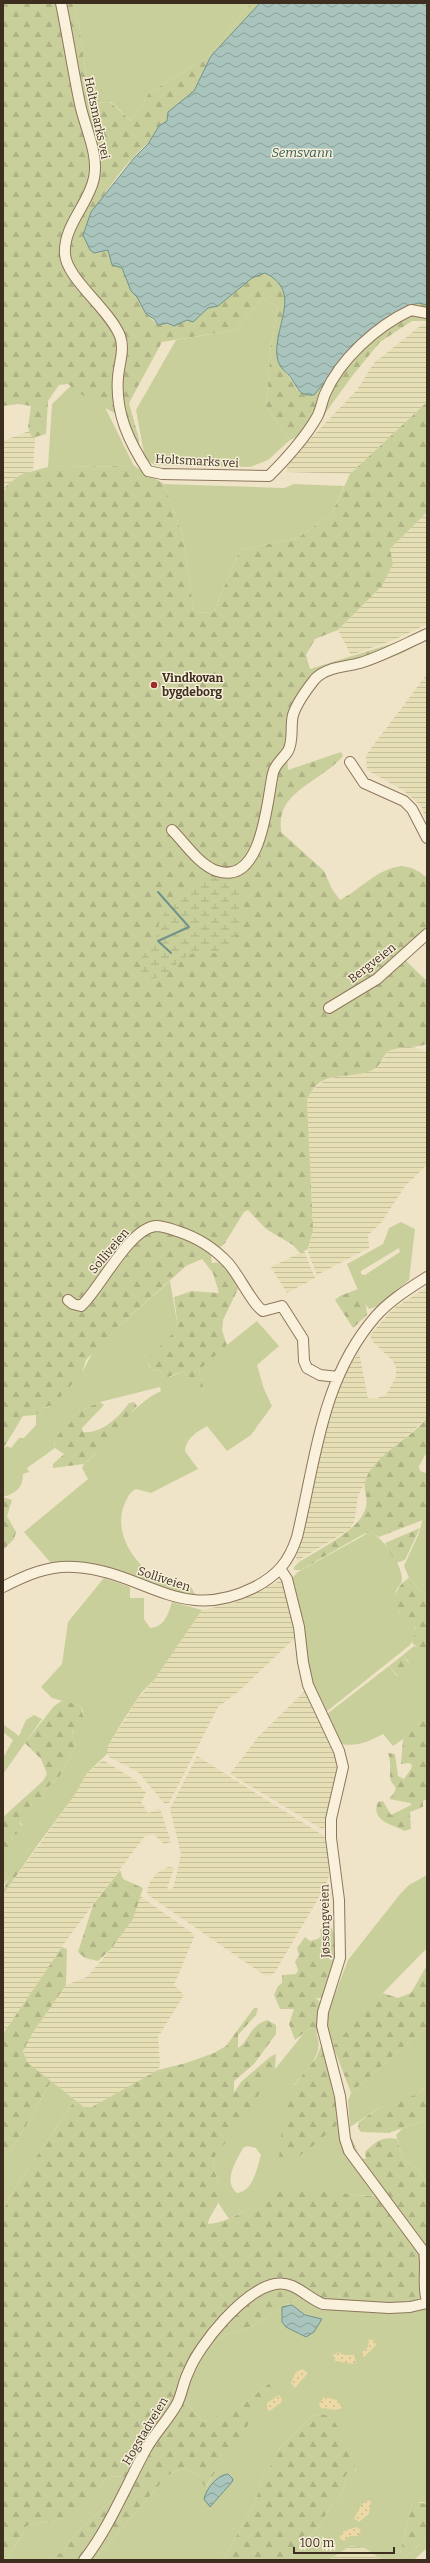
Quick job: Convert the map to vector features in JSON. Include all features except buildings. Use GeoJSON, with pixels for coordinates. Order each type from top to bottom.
{"type":"FeatureCollection","features":[{"type":"Feature","properties":{"kind":"street","name":"Holtsmarks vei"},"geometry":{"type":"LineString","coordinates":[[62,3],[80,105],[95,161],[90,191],[68,235],[65,254],[73,274],[95,299],[121,337],[122,349],[118,378],[121,417],[126,432],[148,471],[162,474],[269,476],[281,464],[318,416],[325,394],[334,380],[365,341],[411,310],[427,313]]}},
{"type":"Feature","properties":{"kind":"street"},"geometry":{"type":"LineString","coordinates":[[172,830],[206,864],[217,871],[234,871],[242,868],[250,859],[262,831],[274,772],[291,742],[293,715],[303,695],[316,677],[329,670],[372,658],[427,634]]}},
{"type":"Feature","properties":{"kind":"street"},"geometry":{"type":"LineString","coordinates":[[350,762],[364,783],[404,801],[412,809],[427,838]]}},
{"type":"Feature","properties":{"kind":"street","name":"Bergveien"},"geometry":{"type":"LineString","coordinates":[[329,1008],[377,979],[427,934]]}},
{"type":"Feature","properties":{"kind":"street","name":"Solliveien"},"geometry":{"type":"LineString","coordinates":[[68,1300],[73,1304],[81,1306],[91,1297],[98,1285],[134,1239],[144,1230],[156,1226],[169,1229],[191,1236],[213,1249],[241,1279],[257,1308],[264,1311],[282,1306],[303,1340],[304,1361],[307,1368],[320,1375],[338,1377]]}},
{"type":"Feature","properties":{"kind":"street","name":"Solliveien"},"geometry":{"type":"LineString","coordinates":[[3,1587],[38,1571],[75,1567],[100,1571],[186,1600],[210,1602],[225,1600],[244,1593],[265,1582],[281,1570],[290,1556],[297,1537],[323,1414],[338,1377],[363,1332],[377,1315],[427,1277]]}},
{"type":"Feature","properties":{"kind":"street","name":"Jøssongveien"},"geometry":{"type":"LineString","coordinates":[[281,1570],[287,1579],[299,1627],[303,1662],[308,1685],[339,1751],[343,1768],[331,1819],[331,1838],[339,1900],[340,1958],[323,2012],[322,2033],[339,2090],[345,2139],[349,2151],[424,2252],[426,2273],[424,2286],[427,2302]]}},
{"type":"Feature","properties":{"kind":"street","name":"Hogstadveien"},"geometry":{"type":"LineString","coordinates":[[84,2560],[130,2483],[147,2449],[176,2404],[188,2372],[198,2353],[227,2318],[254,2294],[274,2284],[285,2283],[295,2286],[313,2300],[323,2304],[403,2308],[427,2302]]}},
{"type":"Feature","properties":{"kind":"shaded area"},"geometry":{"type":"Polygon","coordinates":[[[423,324],[427,325],[427,402],[350,474],[286,472],[288,462],[357,390],[374,363],[423,324]]]}},
{"type":"Feature","properties":{"kind":"shaded area"},"geometry":{"type":"Polygon","coordinates":[[[29,431],[35,437],[33,471],[22,474],[7,485],[3,494],[3,441],[29,431]]]}},
{"type":"Feature","properties":{"kind":"shaded area"},"geometry":{"type":"Polygon","coordinates":[[[427,512],[427,624],[396,639],[351,655],[338,630],[382,586],[393,564],[390,549],[427,512]]]}},
{"type":"Feature","properties":{"kind":"shaded area"},"geometry":{"type":"Polygon","coordinates":[[[427,674],[427,822],[421,806],[403,790],[367,770],[366,755],[427,674]]]}},
{"type":"Feature","properties":{"kind":"shaded area"},"geometry":{"type":"Polygon","coordinates":[[[402,1046],[417,1048],[427,1053],[427,1165],[405,1186],[381,1223],[368,1235],[369,1248],[317,1275],[308,1252],[313,1230],[307,1100],[312,1090],[324,1081],[383,1060],[388,1051],[402,1046]]]}},
{"type":"Feature","properties":{"kind":"shaded area"},"geometry":{"type":"Polygon","coordinates":[[[304,1251],[315,1278],[287,1293],[271,1267],[304,1251]]]}},
{"type":"Feature","properties":{"kind":"shaded area"},"geometry":{"type":"Polygon","coordinates":[[[427,1287],[427,1418],[373,1467],[358,1496],[354,1522],[350,1529],[297,1561],[296,1556],[310,1505],[330,1408],[347,1370],[359,1352],[368,1398],[377,1398],[386,1395],[396,1377],[396,1367],[393,1361],[373,1342],[370,1335],[393,1309],[427,1287]]]}},
{"type":"Feature","properties":{"kind":"shaded area"},"geometry":{"type":"Polygon","coordinates":[[[282,1580],[297,1627],[296,1637],[239,1691],[218,1707],[169,1803],[165,1804],[138,1772],[109,1757],[106,1751],[108,1746],[137,1700],[154,1680],[202,1610],[234,1603],[282,1580]]]}},
{"type":"Feature","properties":{"kind":"shaded area"},"geometry":{"type":"Polygon","coordinates":[[[306,1690],[335,1752],[339,1771],[327,1826],[322,1829],[230,1774],[258,1737],[306,1690]]]}},
{"type":"Feature","properties":{"kind":"shaded area"},"geometry":{"type":"Polygon","coordinates":[[[197,1756],[324,1836],[327,1841],[329,1876],[325,1887],[275,1972],[270,1976],[264,1975],[148,1895],[147,1891],[150,1882],[157,1873],[168,1867],[174,1868],[167,1889],[171,1890],[174,1886],[181,1854],[170,1809],[197,1756]]]}},
{"type":"Feature","properties":{"kind":"shaded area"},"geometry":{"type":"Polygon","coordinates":[[[103,1760],[135,1780],[146,1793],[141,1802],[148,1813],[160,1809],[171,1842],[164,1844],[153,1834],[145,1836],[68,1938],[3,2034],[3,1895],[74,1796],[87,1773],[103,1760]]]}},
{"type":"Feature","properties":{"kind":"shaded area"},"geometry":{"type":"Polygon","coordinates":[[[140,1896],[195,1935],[174,1985],[184,1995],[158,2037],[160,2065],[158,2070],[100,2104],[92,2107],[84,2107],[32,2067],[24,2058],[24,2046],[66,1985],[87,1977],[119,1939],[140,1896]]]}},
{"type":"Feature","properties":{"kind":"shaded area"},"geometry":{"type":"Polygon","coordinates":[[[350,2546],[365,2548],[382,2560],[329,2560],[350,2546]]]}},
{"type":"Feature","properties":{"kind":"green space"},"geometry":{"type":"Polygon","coordinates":[[[3,3],[72,3],[79,24],[90,103],[110,102],[131,121],[149,93],[209,56],[251,3],[260,3],[211,56],[194,91],[167,115],[167,121],[160,127],[150,142],[119,174],[94,211],[83,235],[90,250],[108,250],[112,265],[122,268],[131,291],[137,297],[146,314],[158,325],[167,323],[174,326],[187,320],[193,321],[208,308],[218,306],[252,278],[265,273],[277,281],[283,290],[285,300],[279,333],[278,356],[281,366],[297,390],[320,388],[324,380],[365,334],[407,306],[419,303],[427,305],[427,321],[412,321],[380,342],[353,375],[313,430],[290,440],[266,407],[271,346],[278,307],[263,298],[235,330],[162,342],[129,403],[139,439],[139,453],[116,414],[79,393],[68,384],[59,385],[48,401],[46,434],[32,438],[28,427],[31,406],[18,404],[3,406],[3,3]]]}},
{"type":"Feature","properties":{"kind":"green space"},"geometry":{"type":"Polygon","coordinates":[[[72,3],[251,3],[209,56],[149,93],[131,121],[111,102],[90,103],[79,24],[72,3]]]}},
{"type":"Feature","properties":{"kind":"green space"},"geometry":{"type":"Polygon","coordinates":[[[263,298],[278,307],[271,346],[266,407],[290,440],[268,460],[250,467],[155,465],[145,459],[136,410],[176,340],[235,330],[263,298]]]}},
{"type":"Feature","properties":{"kind":"green space"},"geometry":{"type":"Polygon","coordinates":[[[80,377],[95,387],[134,466],[48,467],[52,404],[80,377]]]}},
{"type":"Feature","properties":{"kind":"green space"},"geometry":{"type":"Polygon","coordinates":[[[427,402],[427,512],[390,549],[393,564],[382,586],[338,630],[315,639],[306,655],[310,669],[397,642],[427,629],[427,639],[409,650],[388,658],[336,669],[318,678],[310,685],[298,707],[290,734],[288,747],[288,770],[341,752],[343,756],[328,770],[292,797],[281,816],[281,832],[324,871],[332,889],[340,900],[381,872],[392,868],[404,867],[415,870],[427,878],[427,937],[403,952],[407,962],[427,981],[427,1044],[388,1051],[379,1065],[374,1069],[362,1074],[327,1079],[319,1083],[312,1090],[307,1100],[313,1230],[308,1249],[300,1253],[293,1245],[266,1229],[248,1210],[244,1212],[225,1243],[211,1256],[212,1263],[222,1262],[237,1279],[238,1289],[223,1320],[222,1330],[227,1345],[199,1370],[204,1390],[202,1393],[198,1394],[184,1371],[168,1377],[160,1371],[151,1370],[147,1360],[178,1328],[174,1297],[192,1291],[219,1293],[213,1273],[202,1259],[186,1266],[120,1325],[86,1360],[82,1372],[53,1405],[43,1408],[36,1415],[23,1416],[3,1449],[3,494],[7,485],[22,474],[48,467],[134,466],[164,484],[183,536],[194,612],[213,613],[240,550],[298,538],[332,513],[350,474],[427,402]]]}},
{"type":"Feature","properties":{"kind":"green space"},"geometry":{"type":"Polygon","coordinates":[[[164,484],[284,488],[294,484],[344,486],[332,513],[298,538],[240,550],[213,613],[194,612],[183,536],[164,484]]]}},
{"type":"Feature","properties":{"kind":"green space"},"geometry":{"type":"Polygon","coordinates":[[[221,876],[236,884],[240,892],[241,916],[235,941],[222,954],[197,952],[181,960],[162,976],[144,979],[140,974],[142,952],[155,942],[160,919],[175,900],[194,890],[204,880],[221,876]]]}},
{"type":"Feature","properties":{"kind":"green space"},"geometry":{"type":"Polygon","coordinates":[[[401,1222],[415,1229],[409,1280],[378,1306],[369,1309],[362,1300],[347,1264],[383,1244],[389,1228],[401,1222]],[[399,1248],[361,1271],[361,1274],[365,1275],[400,1252],[399,1248]]]}},
{"type":"Feature","properties":{"kind":"green space"},"geometry":{"type":"Polygon","coordinates":[[[170,1281],[178,1328],[148,1364],[151,1370],[160,1371],[170,1377],[184,1371],[198,1393],[204,1390],[199,1370],[202,1365],[257,1321],[279,1346],[257,1365],[264,1389],[272,1406],[251,1435],[227,1451],[207,1426],[193,1436],[187,1442],[186,1446],[185,1451],[198,1469],[151,1493],[136,1489],[130,1494],[125,1503],[121,1525],[128,1547],[134,1557],[150,1573],[160,1579],[190,1585],[196,1596],[51,1563],[24,1532],[88,1479],[82,1468],[84,1464],[139,1406],[161,1391],[160,1387],[100,1402],[84,1409],[54,1442],[55,1448],[27,1468],[29,1472],[23,1474],[22,1483],[18,1489],[12,1494],[3,1497],[3,1449],[7,1446],[11,1448],[19,1438],[24,1438],[36,1425],[36,1415],[43,1408],[49,1407],[82,1372],[93,1352],[120,1325],[170,1281]]]}},
{"type":"Feature","properties":{"kind":"green space"},"geometry":{"type":"Polygon","coordinates":[[[358,1289],[366,1306],[367,1315],[353,1328],[335,1300],[340,1296],[358,1289]]]}},
{"type":"Feature","properties":{"kind":"green space"},"geometry":{"type":"Polygon","coordinates":[[[100,1402],[104,1405],[82,1428],[83,1432],[97,1430],[109,1424],[129,1403],[134,1402],[137,1406],[105,1445],[84,1464],[53,1468],[53,1464],[64,1454],[55,1448],[54,1439],[84,1409],[100,1402]]]}},
{"type":"Feature","properties":{"kind":"green space"},"geometry":{"type":"Polygon","coordinates":[[[427,1418],[427,1452],[419,1466],[420,1471],[426,1473],[427,1504],[423,1520],[379,1537],[370,1532],[362,1535],[301,1570],[294,1570],[294,1567],[299,1562],[346,1533],[361,1518],[366,1504],[365,1480],[368,1474],[379,1460],[421,1425],[427,1418]]]}},
{"type":"Feature","properties":{"kind":"green space"},"geometry":{"type":"Polygon","coordinates":[[[3,1497],[12,1500],[7,1516],[16,1532],[14,1539],[3,1550],[3,1497]]]}},
{"type":"Feature","properties":{"kind":"green space"},"geometry":{"type":"Polygon","coordinates":[[[427,1504],[427,1598],[409,1578],[404,1566],[419,1533],[427,1504]]]}},
{"type":"Feature","properties":{"kind":"green space"},"geometry":{"type":"Polygon","coordinates":[[[420,1528],[405,1560],[396,1563],[385,1543],[420,1528]]]}},
{"type":"Feature","properties":{"kind":"green space"},"geometry":{"type":"Polygon","coordinates":[[[370,1532],[381,1540],[396,1560],[402,1580],[396,1593],[399,1613],[414,1626],[417,1633],[410,1645],[326,1712],[309,1677],[291,1583],[292,1578],[298,1572],[370,1532]]]}},
{"type":"Feature","properties":{"kind":"green space"},"geometry":{"type":"Polygon","coordinates":[[[104,1578],[130,1587],[130,1598],[144,1598],[144,1619],[150,1628],[159,1625],[165,1619],[172,1602],[202,1610],[154,1680],[142,1692],[124,1719],[108,1746],[107,1754],[87,1773],[74,1796],[39,1843],[29,1849],[3,1886],[3,1848],[12,1842],[13,1835],[22,1825],[20,1820],[35,1801],[43,1798],[46,1789],[60,1776],[76,1747],[72,1734],[83,1719],[83,1711],[81,1706],[52,1698],[41,1687],[62,1664],[68,1622],[104,1578]]]}},
{"type":"Feature","properties":{"kind":"green space"},"geometry":{"type":"Polygon","coordinates":[[[409,1578],[427,1598],[427,1663],[425,1664],[417,1647],[412,1643],[416,1629],[405,1620],[397,1608],[397,1591],[409,1578]]]}},
{"type":"Feature","properties":{"kind":"green space"},"geometry":{"type":"Polygon","coordinates":[[[414,1646],[417,1647],[427,1666],[426,1721],[416,1725],[403,1739],[393,1746],[383,1734],[366,1742],[356,1744],[350,1745],[338,1743],[327,1714],[389,1666],[397,1676],[409,1662],[403,1655],[414,1646]]]}},
{"type":"Feature","properties":{"kind":"green space"},"geometry":{"type":"Polygon","coordinates":[[[403,1655],[410,1665],[399,1677],[389,1666],[403,1655]]]}},
{"type":"Feature","properties":{"kind":"green space"},"geometry":{"type":"Polygon","coordinates":[[[63,1700],[81,1706],[83,1716],[89,1721],[88,1725],[81,1732],[73,1731],[72,1734],[76,1747],[60,1776],[46,1789],[43,1798],[31,1805],[29,1814],[20,1820],[22,1832],[13,1835],[11,1847],[8,1850],[4,1849],[3,1817],[43,1781],[47,1774],[41,1759],[25,1743],[54,1706],[63,1700]]]}},
{"type":"Feature","properties":{"kind":"green space"},"geometry":{"type":"Polygon","coordinates":[[[34,1715],[42,1719],[3,1774],[3,1758],[13,1740],[3,1732],[3,1724],[19,1736],[26,1720],[34,1715]]]}},
{"type":"Feature","properties":{"kind":"green space"},"geometry":{"type":"Polygon","coordinates":[[[427,1719],[427,1799],[423,1801],[423,1807],[410,1812],[411,1829],[404,1831],[380,1818],[376,1809],[378,1802],[383,1801],[391,1815],[411,1805],[411,1803],[389,1799],[395,1790],[395,1786],[390,1776],[390,1762],[388,1753],[395,1754],[398,1776],[404,1779],[412,1765],[409,1763],[401,1764],[403,1739],[411,1728],[427,1719]]]}},
{"type":"Feature","properties":{"kind":"green space"},"geometry":{"type":"Polygon","coordinates":[[[39,1843],[3,1895],[7,1882],[16,1865],[28,1851],[39,1843]]]}},
{"type":"Feature","properties":{"kind":"green space"},"geometry":{"type":"Polygon","coordinates":[[[120,1870],[123,1879],[143,1888],[133,1919],[111,1949],[98,1961],[85,1958],[78,1952],[93,1905],[120,1870]]]}},
{"type":"Feature","properties":{"kind":"green space"},"geometry":{"type":"Polygon","coordinates":[[[427,1875],[427,1948],[383,1993],[349,2032],[331,2047],[325,2020],[348,1960],[401,1893],[409,1885],[427,1875]]]}},
{"type":"Feature","properties":{"kind":"green space"},"geometry":{"type":"Polygon","coordinates":[[[325,1926],[331,1927],[336,1944],[336,1953],[335,1962],[324,1998],[316,1998],[321,2003],[319,2032],[317,2034],[315,2030],[310,2028],[295,2040],[289,2024],[294,2009],[280,2009],[274,1995],[278,1986],[282,1983],[282,1975],[296,1974],[298,1970],[295,1962],[299,1955],[297,1948],[305,1937],[310,1941],[318,1939],[321,1936],[320,1930],[325,1926]]]}},
{"type":"Feature","properties":{"kind":"green space"},"geometry":{"type":"Polygon","coordinates":[[[62,1947],[67,1949],[66,1985],[32,2034],[23,2051],[27,2062],[51,2081],[29,2121],[3,2162],[3,2034],[62,1947]]]}},
{"type":"Feature","properties":{"kind":"green space"},"geometry":{"type":"Polygon","coordinates":[[[427,1965],[427,2026],[351,2093],[333,2046],[383,1993],[398,1998],[411,1993],[427,1965]]]}},
{"type":"Feature","properties":{"kind":"green space"},"geometry":{"type":"Polygon","coordinates":[[[254,2008],[258,2008],[256,2015],[238,2035],[238,2048],[242,2045],[253,2029],[267,2020],[276,2025],[276,2034],[254,2064],[234,2081],[234,2093],[241,2082],[270,2057],[276,2054],[275,2069],[239,2126],[216,2154],[213,2166],[220,2188],[220,2200],[209,2219],[208,2224],[229,2219],[271,2195],[292,2189],[304,2188],[362,2196],[373,2196],[376,2194],[359,2164],[349,2138],[352,2139],[360,2158],[366,2159],[365,2152],[372,2145],[387,2138],[397,2139],[403,2159],[419,2170],[427,2185],[427,2307],[386,2312],[302,2296],[250,2327],[225,2335],[212,2344],[188,2382],[182,2397],[203,2422],[242,2404],[252,2398],[266,2385],[269,2384],[273,2389],[205,2487],[197,2474],[184,2468],[168,2475],[94,2560],[48,2560],[64,2551],[77,2532],[115,2497],[125,2477],[108,2476],[85,2503],[71,2514],[55,2521],[27,2526],[6,2560],[3,2560],[3,2210],[15,2188],[75,2100],[84,2107],[92,2107],[158,2070],[186,2063],[214,2053],[226,2046],[254,2008]]]}},
{"type":"Feature","properties":{"kind":"green space"},"geometry":{"type":"Polygon","coordinates":[[[427,2026],[427,2086],[415,2096],[379,2108],[350,2127],[348,2101],[351,2093],[427,2026]]]}},
{"type":"Feature","properties":{"kind":"green space"},"geometry":{"type":"Polygon","coordinates":[[[310,2028],[315,2030],[318,2039],[317,2054],[309,2067],[292,2088],[311,2148],[332,2127],[338,2125],[376,2194],[371,2196],[291,2190],[281,2191],[229,2219],[219,2204],[220,2188],[213,2166],[216,2154],[275,2069],[304,2033],[310,2028]],[[247,2146],[243,2148],[232,2170],[231,2183],[237,2193],[242,2192],[247,2188],[254,2178],[261,2155],[256,2148],[247,2146]]]}},
{"type":"Feature","properties":{"kind":"green space"},"geometry":{"type":"Polygon","coordinates":[[[322,2044],[340,2123],[298,2157],[281,2163],[279,2158],[282,2127],[292,2088],[316,2058],[322,2044]]]}},
{"type":"Feature","properties":{"kind":"green space"},"geometry":{"type":"Polygon","coordinates":[[[51,2081],[75,2100],[15,2188],[3,2210],[3,2162],[29,2121],[51,2081]]]}},
{"type":"Feature","properties":{"kind":"green space"},"geometry":{"type":"Polygon","coordinates":[[[427,2086],[427,2120],[388,2133],[361,2132],[358,2128],[359,2122],[377,2110],[388,2104],[414,2095],[427,2086]]]}},
{"type":"Feature","properties":{"kind":"green space"},"geometry":{"type":"Polygon","coordinates":[[[427,2120],[427,2185],[419,2170],[403,2159],[396,2135],[403,2128],[427,2120]]]}},
{"type":"Feature","properties":{"kind":"green space"},"geometry":{"type":"Polygon","coordinates":[[[302,2296],[427,2307],[427,2504],[422,2502],[412,2504],[400,2553],[406,2557],[427,2538],[427,2548],[414,2560],[382,2560],[365,2548],[350,2546],[329,2560],[290,2560],[318,2528],[333,2502],[339,2499],[344,2487],[346,2473],[356,2471],[345,2442],[331,2418],[321,2414],[312,2416],[280,2448],[275,2462],[263,2476],[255,2503],[223,2560],[94,2560],[168,2475],[184,2468],[197,2474],[206,2487],[269,2384],[242,2405],[203,2422],[182,2397],[203,2356],[212,2344],[225,2335],[250,2327],[302,2296]]]}},
{"type":"Feature","properties":{"kind":"green space"},"geometry":{"type":"Polygon","coordinates":[[[321,2414],[330,2417],[338,2427],[347,2443],[355,2467],[355,2472],[346,2474],[344,2487],[339,2499],[333,2502],[318,2528],[290,2560],[223,2560],[255,2503],[263,2476],[275,2461],[280,2448],[312,2416],[321,2414]]]}},
{"type":"Feature","properties":{"kind":"green space"},"geometry":{"type":"Polygon","coordinates":[[[108,2476],[125,2477],[115,2497],[77,2532],[64,2551],[48,2560],[6,2560],[27,2526],[55,2521],[71,2514],[85,2503],[108,2476]]]}},
{"type":"Feature","properties":{"kind":"green space"},"geometry":{"type":"Polygon","coordinates":[[[416,2502],[427,2504],[427,2538],[406,2557],[403,2557],[400,2553],[412,2504],[416,2502]]]}},
{"type":"Feature","properties":{"kind":"sand"},"geometry":{"type":"Polygon","coordinates":[[[369,2339],[375,2341],[376,2345],[364,2357],[361,2353],[368,2347],[369,2339]]]}},
{"type":"Feature","properties":{"kind":"sand"},"geometry":{"type":"Polygon","coordinates":[[[338,2352],[344,2355],[354,2355],[356,2362],[353,2364],[335,2361],[333,2355],[338,2352]]]}},
{"type":"Feature","properties":{"kind":"sand"},"geometry":{"type":"Polygon","coordinates":[[[302,2369],[308,2373],[295,2388],[291,2383],[296,2372],[302,2369]]]}},
{"type":"Feature","properties":{"kind":"sand"},"geometry":{"type":"Polygon","coordinates":[[[279,2395],[283,2401],[270,2411],[267,2409],[267,2403],[279,2395]]]}},
{"type":"Feature","properties":{"kind":"sand"},"geometry":{"type":"Polygon","coordinates":[[[324,2397],[337,2400],[342,2408],[337,2410],[321,2408],[319,2404],[324,2397]]]}},
{"type":"Feature","properties":{"kind":"sand"},"geometry":{"type":"Polygon","coordinates":[[[369,2500],[371,2502],[369,2514],[359,2522],[354,2519],[361,2505],[369,2500]]]}},
{"type":"Feature","properties":{"kind":"sand"},"geometry":{"type":"Polygon","coordinates":[[[356,2527],[361,2530],[358,2536],[350,2536],[344,2541],[339,2538],[344,2531],[356,2527]]]}},
{"type":"Feature","properties":{"kind":"water","name":"Semsvann"},"geometry":{"type":"Polygon","coordinates":[[[260,3],[427,3],[427,305],[419,303],[407,306],[365,334],[314,395],[303,394],[278,361],[277,344],[285,299],[282,289],[276,281],[265,273],[252,278],[218,306],[208,308],[193,322],[187,320],[174,326],[167,323],[158,325],[154,319],[146,314],[137,297],[131,291],[122,268],[112,265],[108,250],[94,253],[90,250],[83,235],[91,212],[134,158],[148,144],[159,126],[167,121],[168,112],[194,91],[211,56],[260,3]]]}},
{"type":"Feature","properties":{"kind":"water"},"geometry":{"type":"Polygon","coordinates":[[[292,2305],[305,2315],[322,2319],[314,2332],[306,2337],[286,2327],[282,2322],[282,2307],[292,2305]]]}},
{"type":"Feature","properties":{"kind":"water"},"geometry":{"type":"Polygon","coordinates":[[[228,2474],[233,2479],[232,2482],[210,2507],[204,2499],[207,2491],[216,2480],[228,2474]]]}},
{"type":"Feature","properties":{"kind":"waterway"},"geometry":{"type":"LineString","coordinates":[[158,892],[189,927],[158,941],[171,953]]}},
{"type":"Feature","properties":{"kind":"place","name":"Vindkovan bygdeborg"},"geometry":{"type":"Point","coordinates":[154,685]}}]}
